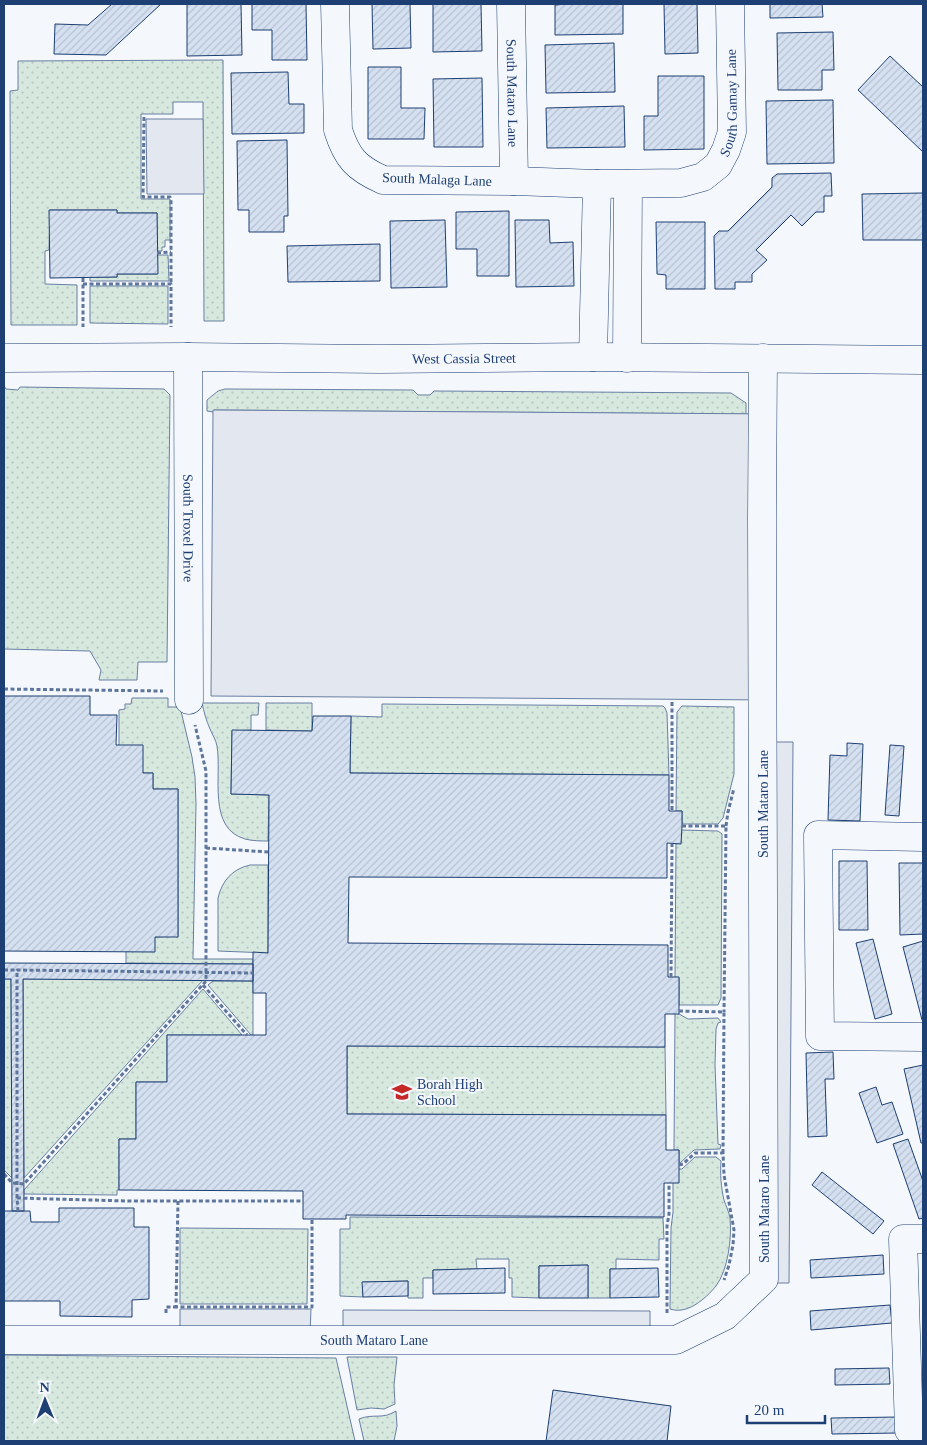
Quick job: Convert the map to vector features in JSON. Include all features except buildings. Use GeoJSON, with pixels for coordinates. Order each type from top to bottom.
{"type":"FeatureCollection","features":[{"type":"Feature","properties":{"kind":"street","name":"South Malaga Lane"},"geometry":{"type":"LineString","coordinates":[[335,4],[338,130],[343,147],[353,162],[367,173],[383,180],[628,184]]}},
{"type":"Feature","properties":{"kind":"street","name":"South Mataro Lane"},"geometry":{"type":"LineString","coordinates":[[511,4],[514,181]]}},
{"type":"Feature","properties":{"kind":"street","name":"South Gamay Lane"},"geometry":{"type":"LineString","coordinates":[[628,184],[681,183],[703,177],[718,165],[726,150],[732,132],[730,4]]}},
{"type":"Feature","properties":{"kind":"street"},"geometry":{"type":"LineString","coordinates":[[593,357],[597,184]]}},
{"type":"Feature","properties":{"kind":"street"},"geometry":{"type":"LineString","coordinates":[[627,358],[628,184]]}},
{"type":"Feature","properties":{"kind":"street","name":"South Troxel Drive"},"geometry":{"type":"LineString","coordinates":[[188,357],[190,441],[189,696]]}},
{"type":"Feature","properties":{"kind":"street","name":"West Cassia Street"},"geometry":{"type":"LineString","coordinates":[[4,358],[390,359],[593,357],[923,360]]}},
{"type":"Feature","properties":{"kind":"street","name":"South Mataro Lane"},"geometry":{"type":"LineString","coordinates":[[4,1340],[676,1340],[726,1316],[764,1279],[763,358]]}},
{"type":"Feature","properties":{"kind":"street"},"geometry":{"type":"LineString","coordinates":[[923,837],[818,835],[820,1036],[923,1037]]}},
{"type":"Feature","properties":{"kind":"street"},"geometry":{"type":"LineString","coordinates":[[923,1239],[903,1239],[909,1430],[923,1429]]}},
{"type":"Feature","properties":{"kind":"path"},"geometry":{"type":"LineString","coordinates":[[144,117],[143,197],[170,197],[172,199],[171,327]]}},
{"type":"Feature","properties":{"kind":"path"},"geometry":{"type":"LineString","coordinates":[[158,253],[171,252]]}},
{"type":"Feature","properties":{"kind":"path"},"geometry":{"type":"LineString","coordinates":[[83,278],[83,327]]}},
{"type":"Feature","properties":{"kind":"path"},"geometry":{"type":"LineString","coordinates":[[83,284],[171,284]]}},
{"type":"Feature","properties":{"kind":"path"},"geometry":{"type":"LineString","coordinates":[[4,689],[189,696],[206,771],[206,981],[24,1184],[12,1183],[4,1174]]}},
{"type":"Feature","properties":{"kind":"path"},"geometry":{"type":"LineString","coordinates":[[672,702],[672,811]]}},
{"type":"Feature","properties":{"kind":"path"},"geometry":{"type":"LineString","coordinates":[[682,826],[726,826],[723,1153],[724,1175],[734,1230],[729,1265],[723,1282]]}},
{"type":"Feature","properties":{"kind":"path"},"geometry":{"type":"LineString","coordinates":[[671,977],[672,844]]}},
{"type":"Feature","properties":{"kind":"path"},"geometry":{"type":"LineString","coordinates":[[206,848],[268,852]]}},
{"type":"Feature","properties":{"kind":"path"},"geometry":{"type":"LineString","coordinates":[[4,970],[253,973]]}},
{"type":"Feature","properties":{"kind":"path"},"geometry":{"type":"LineString","coordinates":[[17,970],[18,1211]]}},
{"type":"Feature","properties":{"kind":"path"},"geometry":{"type":"LineString","coordinates":[[203,985],[247,1035]]}},
{"type":"Feature","properties":{"kind":"path"},"geometry":{"type":"LineString","coordinates":[[679,1011],[724,1012]]}},
{"type":"Feature","properties":{"kind":"path"},"geometry":{"type":"LineString","coordinates":[[679,1165],[695,1153],[723,1153]]}},
{"type":"Feature","properties":{"kind":"path"},"geometry":{"type":"LineString","coordinates":[[670,1184],[667,1226],[667,1314],[673,1314]]}},
{"type":"Feature","properties":{"kind":"path"},"geometry":{"type":"LineString","coordinates":[[17,1198],[303,1201]]}},
{"type":"Feature","properties":{"kind":"path"},"geometry":{"type":"LineString","coordinates":[[178,1201],[176,1307],[312,1307],[312,1219]]}},
{"type":"Feature","properties":{"kind":"shaded area"},"geometry":{"type":"Polygon","coordinates":[[[223,60],[224,321],[204,321],[203,102],[173,102],[173,114],[141,114],[141,199],[170,199],[170,240],[165,240],[165,247],[162,247],[162,251],[157,251],[157,213],[117,213],[117,210],[50,210],[49,250],[45,251],[45,284],[77,285],[77,325],[11,325],[10,91],[18,90],[18,61],[223,60]]]}},
{"type":"Feature","properties":{"kind":"shaded area"},"geometry":{"type":"Polygon","coordinates":[[[146,119],[203,119],[204,194],[147,194],[146,119]]]}},
{"type":"Feature","properties":{"kind":"shaded area"},"geometry":{"type":"Polygon","coordinates":[[[157,255],[168,255],[169,281],[90,281],[90,277],[117,277],[117,274],[157,274],[157,255]]]}},
{"type":"Feature","properties":{"kind":"shaded area"},"geometry":{"type":"Polygon","coordinates":[[[90,286],[168,286],[168,324],[90,323],[90,286]]]}},
{"type":"Feature","properties":{"kind":"shaded area"},"geometry":{"type":"Polygon","coordinates":[[[4,386],[6,389],[18,390],[20,387],[164,389],[170,395],[167,662],[138,662],[137,680],[99,680],[101,670],[90,651],[4,649],[4,386]]]}},
{"type":"Feature","properties":{"kind":"shaded area"},"geometry":{"type":"Polygon","coordinates":[[[225,389],[413,390],[418,395],[430,395],[434,391],[731,393],[746,403],[746,414],[207,411],[207,400],[218,391],[225,389]]]}},
{"type":"Feature","properties":{"kind":"shaded area"},"geometry":{"type":"Polygon","coordinates":[[[213,410],[774,414],[772,700],[211,696],[213,410]]]}},
{"type":"Feature","properties":{"kind":"shaded area"},"geometry":{"type":"Polygon","coordinates":[[[132,698],[168,698],[168,707],[180,707],[192,757],[196,804],[193,959],[253,959],[253,964],[126,963],[126,952],[155,937],[178,936],[178,789],[153,789],[153,773],[143,773],[119,745],[119,710],[125,709],[125,704],[131,704],[132,698]]]}},
{"type":"Feature","properties":{"kind":"shaded area"},"geometry":{"type":"Polygon","coordinates":[[[202,703],[259,703],[258,715],[251,715],[251,730],[232,731],[231,794],[269,795],[268,841],[245,839],[233,833],[225,824],[219,800],[217,746],[207,722],[202,703]]]}},
{"type":"Feature","properties":{"kind":"shaded area"},"geometry":{"type":"Polygon","coordinates":[[[266,703],[312,703],[312,731],[266,730],[266,703]]]}},
{"type":"Feature","properties":{"kind":"shaded area"},"geometry":{"type":"Polygon","coordinates":[[[382,704],[663,706],[667,713],[669,775],[350,773],[351,716],[382,717],[382,704]]]}},
{"type":"Feature","properties":{"kind":"shaded area"},"geometry":{"type":"Polygon","coordinates":[[[682,706],[734,707],[734,774],[723,818],[718,824],[682,824],[682,811],[676,811],[677,712],[682,706]]]}},
{"type":"Feature","properties":{"kind":"shaded area"},"geometry":{"type":"Polygon","coordinates":[[[773,742],[793,742],[789,1283],[768,1283],[773,742]]]}},
{"type":"Feature","properties":{"kind":"shaded area"},"geometry":{"type":"Polygon","coordinates":[[[681,830],[718,831],[722,834],[721,998],[718,1005],[679,1005],[679,978],[675,977],[676,844],[681,843],[681,830]]]}},
{"type":"Feature","properties":{"kind":"shaded area"},"geometry":{"type":"Polygon","coordinates":[[[250,865],[268,865],[268,953],[218,951],[218,898],[222,886],[238,869],[250,865]]]}},
{"type":"Feature","properties":{"kind":"shaded area"},"geometry":{"type":"Polygon","coordinates":[[[4,979],[11,979],[12,1178],[4,1170],[4,979]]]}},
{"type":"Feature","properties":{"kind":"shaded area"},"geometry":{"type":"Polygon","coordinates":[[[23,979],[203,980],[24,1178],[23,979]]]}},
{"type":"Feature","properties":{"kind":"shaded area"},"geometry":{"type":"Polygon","coordinates":[[[213,981],[253,981],[253,1035],[208,985],[213,981]]]}},
{"type":"Feature","properties":{"kind":"shaded area"},"geometry":{"type":"Polygon","coordinates":[[[203,989],[242,1035],[167,1035],[167,1082],[136,1082],[136,1139],[119,1139],[119,1190],[117,1190],[117,1195],[24,1194],[24,1190],[203,989]]]}},
{"type":"Feature","properties":{"kind":"shaded area"},"geometry":{"type":"Polygon","coordinates":[[[675,1013],[688,1019],[718,1018],[721,1022],[718,1023],[716,1029],[715,1065],[718,1144],[721,1145],[720,1149],[694,1150],[680,1163],[679,1150],[674,1150],[675,1013]]]}},
{"type":"Feature","properties":{"kind":"shaded area"},"geometry":{"type":"Polygon","coordinates":[[[347,1046],[665,1047],[666,1115],[347,1114],[347,1046]]]}},
{"type":"Feature","properties":{"kind":"shaded area"},"geometry":{"type":"Polygon","coordinates":[[[695,1157],[716,1157],[721,1161],[722,1190],[730,1218],[730,1244],[724,1271],[714,1288],[695,1305],[683,1310],[674,1310],[670,1309],[673,1183],[679,1169],[682,1169],[695,1157]]]}},
{"type":"Feature","properties":{"kind":"shaded area"},"geometry":{"type":"Polygon","coordinates":[[[350,1217],[663,1218],[664,1239],[659,1239],[659,1260],[616,1259],[616,1269],[610,1269],[610,1298],[588,1298],[588,1265],[539,1266],[539,1298],[512,1297],[509,1259],[476,1259],[477,1269],[433,1270],[433,1278],[423,1278],[423,1298],[408,1298],[408,1281],[363,1282],[363,1297],[340,1296],[340,1229],[350,1229],[350,1217]]]}},
{"type":"Feature","properties":{"kind":"shaded area"},"geometry":{"type":"Polygon","coordinates":[[[180,1228],[308,1229],[307,1304],[180,1304],[180,1228]]]}},
{"type":"Feature","properties":{"kind":"shaded area"},"geometry":{"type":"Polygon","coordinates":[[[180,1309],[311,1309],[310,1333],[180,1332],[180,1309]]]}},
{"type":"Feature","properties":{"kind":"shaded area"},"geometry":{"type":"Polygon","coordinates":[[[343,1310],[650,1311],[650,1330],[343,1329],[343,1310]]]}},
{"type":"Feature","properties":{"kind":"shaded area"},"geometry":{"type":"Polygon","coordinates":[[[4,1355],[336,1358],[355,1441],[4,1441],[4,1355]]]}},
{"type":"Feature","properties":{"kind":"shaded area"},"geometry":{"type":"Polygon","coordinates":[[[347,1357],[397,1357],[394,1385],[395,1404],[384,1409],[357,1410],[347,1357]]]}},
{"type":"Feature","properties":{"kind":"shaded area"},"geometry":{"type":"Polygon","coordinates":[[[396,1411],[397,1426],[394,1441],[364,1441],[359,1419],[369,1416],[382,1416],[396,1411]]]}},
{"type":"Feature","properties":{"kind":"place","name":"Borah High School"},"geometry":{"type":"Point","coordinates":[402,1092]}}]}
